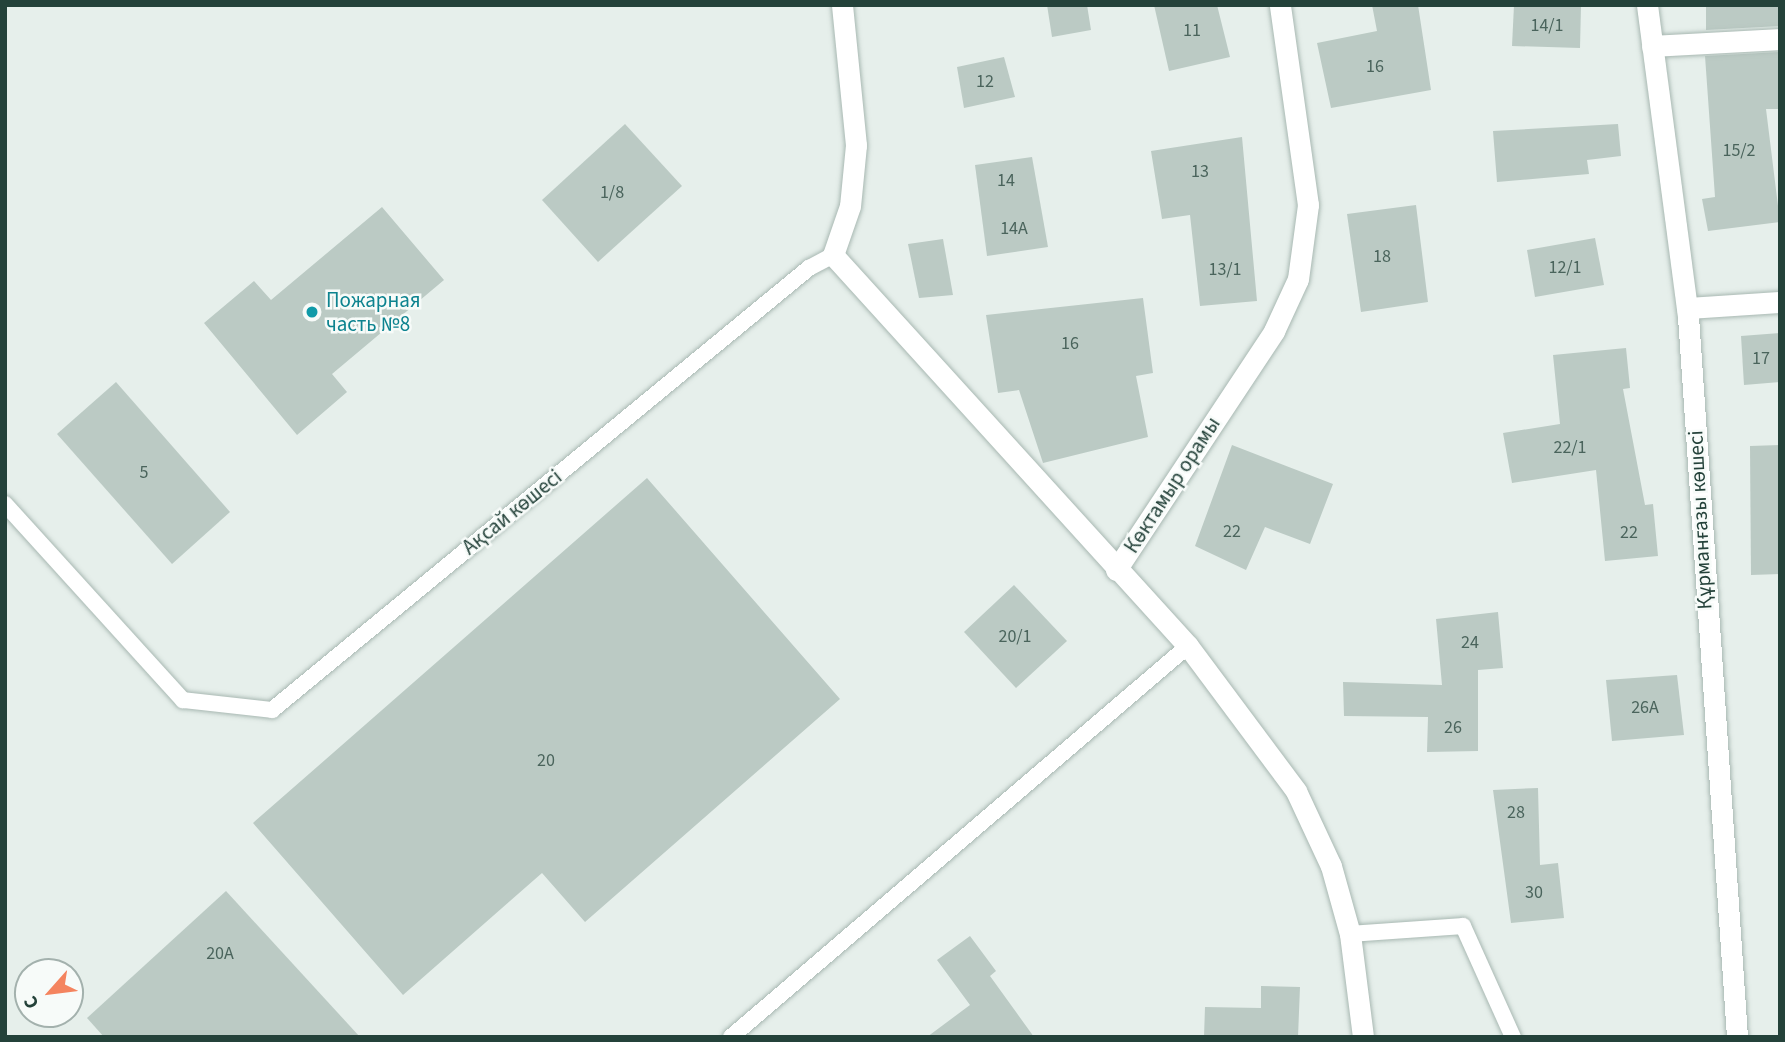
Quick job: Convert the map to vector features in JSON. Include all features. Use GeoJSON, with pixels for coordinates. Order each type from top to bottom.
{"type":"FeatureCollection","features":[{"type":"Feature","properties":{"kind":"street"},"geometry":{"type":"LineString","coordinates":[[842,5],[856,145],[850,206],[833,256],[1116,570]]}},
{"type":"Feature","properties":{"kind":"street","name":"Көктамыр орамы"},"geometry":{"type":"LineString","coordinates":[[1280,5],[1308,205],[1298,279],[1275,331],[1116,570],[1188,646],[1296,790],[1331,866],[1350,934],[1363,1037]]}},
{"type":"Feature","properties":{"kind":"street","name":"Құрманғазы көшесі"},"geometry":{"type":"LineString","coordinates":[[1647,5],[1687,308],[1737,1037]]}},
{"type":"Feature","properties":{"kind":"street"},"geometry":{"type":"LineString","coordinates":[[1652,46],[1780,38]]}},
{"type":"Feature","properties":{"kind":"street"},"geometry":{"type":"LineString","coordinates":[[1687,308],[1780,302]]}},
{"type":"Feature","properties":{"kind":"lane","name":"Ақсай көшесі"},"geometry":{"type":"LineString","coordinates":[[5,504],[183,700],[272,710],[809,268],[833,256]]}},
{"type":"Feature","properties":{"kind":"lane"},"geometry":{"type":"LineString","coordinates":[[731,1037],[1188,646]]}},
{"type":"Feature","properties":{"kind":"lane"},"geometry":{"type":"LineString","coordinates":[[1350,934],[1463,926],[1513,1037]]}},
{"type":"Feature","properties":{"kind":"building"},"geometry":{"type":"Polygon","coordinates":[[[1047,5],[1087,5],[1091,30],[1052,37],[1047,5]]]}},
{"type":"Feature","properties":{"kind":"building"},"geometry":{"type":"Polygon","coordinates":[[[1154,5],[1217,5],[1230,57],[1169,71],[1154,5]]]}},
{"type":"Feature","properties":{"kind":"building"},"geometry":{"type":"Polygon","coordinates":[[[1372,5],[1418,5],[1431,90],[1331,108],[1317,43],[1377,31],[1372,5]]]}},
{"type":"Feature","properties":{"kind":"building"},"geometry":{"type":"Polygon","coordinates":[[[1514,5],[1581,5],[1580,48],[1512,46],[1514,5]]]}},
{"type":"Feature","properties":{"kind":"building"},"geometry":{"type":"Polygon","coordinates":[[[1706,5],[1780,5],[1780,26],[1706,30],[1706,5]]]}},
{"type":"Feature","properties":{"kind":"building"},"geometry":{"type":"Polygon","coordinates":[[[1780,52],[1780,109],[1766,109],[1780,222],[1708,231],[1702,199],[1715,197],[1705,56],[1780,52]]]}},
{"type":"Feature","properties":{"kind":"building"},"geometry":{"type":"Polygon","coordinates":[[[1004,57],[1015,97],[964,108],[957,67],[1004,57]]]}},
{"type":"Feature","properties":{"kind":"building"},"geometry":{"type":"Polygon","coordinates":[[[625,124],[682,186],[598,262],[542,200],[625,124]]]}},
{"type":"Feature","properties":{"kind":"building"},"geometry":{"type":"Polygon","coordinates":[[[1618,124],[1621,156],[1587,160],[1589,174],[1497,182],[1493,131],[1618,124]]]}},
{"type":"Feature","properties":{"kind":"building"},"geometry":{"type":"Polygon","coordinates":[[[1242,137],[1257,301],[1200,306],[1190,215],[1162,219],[1151,151],[1242,137]]]}},
{"type":"Feature","properties":{"kind":"building"},"geometry":{"type":"Polygon","coordinates":[[[1032,157],[1048,247],[987,256],[975,165],[1032,157]]]}},
{"type":"Feature","properties":{"kind":"building"},"geometry":{"type":"Polygon","coordinates":[[[1416,205],[1428,302],[1361,312],[1347,214],[1416,205]]]}},
{"type":"Feature","properties":{"kind":"building","name":"Пожарная часть №8"},"geometry":{"type":"Polygon","coordinates":[[[382,207],[444,280],[332,374],[347,392],[297,435],[204,323],[254,281],[271,300],[382,207]]]}},
{"type":"Feature","properties":{"kind":"building"},"geometry":{"type":"Polygon","coordinates":[[[1595,238],[1604,285],[1535,297],[1527,250],[1595,238]]]}},
{"type":"Feature","properties":{"kind":"building"},"geometry":{"type":"Polygon","coordinates":[[[943,239],[953,295],[919,298],[908,244],[943,239]]]}},
{"type":"Feature","properties":{"kind":"building"},"geometry":{"type":"Polygon","coordinates":[[[1143,298],[1153,373],[1136,376],[1148,437],[1043,463],[1019,390],[998,393],[986,315],[1143,298]]]}},
{"type":"Feature","properties":{"kind":"building"},"geometry":{"type":"Polygon","coordinates":[[[1780,333],[1780,382],[1744,385],[1741,336],[1780,333]]]}},
{"type":"Feature","properties":{"kind":"building"},"geometry":{"type":"Polygon","coordinates":[[[1626,348],[1630,388],[1623,389],[1645,505],[1653,504],[1658,556],[1605,561],[1596,470],[1512,483],[1503,433],[1560,424],[1553,355],[1626,348]]]}},
{"type":"Feature","properties":{"kind":"building"},"geometry":{"type":"Polygon","coordinates":[[[116,382],[230,512],[172,564],[57,434],[116,382]]]}},
{"type":"Feature","properties":{"kind":"building"},"geometry":{"type":"Polygon","coordinates":[[[1232,445],[1333,484],[1310,544],[1265,527],[1246,570],[1195,546],[1232,445]]]}},
{"type":"Feature","properties":{"kind":"building"},"geometry":{"type":"Polygon","coordinates":[[[1780,445],[1780,574],[1751,575],[1750,446],[1780,445]]]}},
{"type":"Feature","properties":{"kind":"building"},"geometry":{"type":"Polygon","coordinates":[[[647,478],[840,699],[585,922],[542,873],[403,995],[253,823],[647,478]]]}},
{"type":"Feature","properties":{"kind":"building"},"geometry":{"type":"Polygon","coordinates":[[[1014,585],[1067,641],[1016,688],[964,632],[1014,585]]]}},
{"type":"Feature","properties":{"kind":"building"},"geometry":{"type":"Polygon","coordinates":[[[1498,612],[1503,668],[1478,670],[1478,751],[1427,752],[1428,717],[1344,716],[1343,682],[1442,685],[1436,619],[1498,612]]]}},
{"type":"Feature","properties":{"kind":"building"},"geometry":{"type":"Polygon","coordinates":[[[1677,675],[1684,735],[1612,741],[1606,680],[1677,675]]]}},
{"type":"Feature","properties":{"kind":"building"},"geometry":{"type":"Polygon","coordinates":[[[1538,788],[1540,865],[1558,863],[1564,918],[1511,923],[1493,790],[1538,788]]]}},
{"type":"Feature","properties":{"kind":"building"},"geometry":{"type":"Polygon","coordinates":[[[226,891],[360,1037],[104,1037],[87,1018],[226,891]]]}},
{"type":"Feature","properties":{"kind":"building"},"geometry":{"type":"Polygon","coordinates":[[[970,936],[996,971],[990,976],[1034,1037],[927,1037],[970,1005],[937,960],[970,936]]]}},
{"type":"Feature","properties":{"kind":"building"},"geometry":{"type":"Polygon","coordinates":[[[1261,986],[1300,987],[1298,1037],[1204,1037],[1205,1007],[1261,1008],[1261,986]]]}},
{"type":"Feature","properties":{"kind":"place","name":"Пожарная часть №8"},"geometry":{"type":"Point","coordinates":[312,312]}}]}
